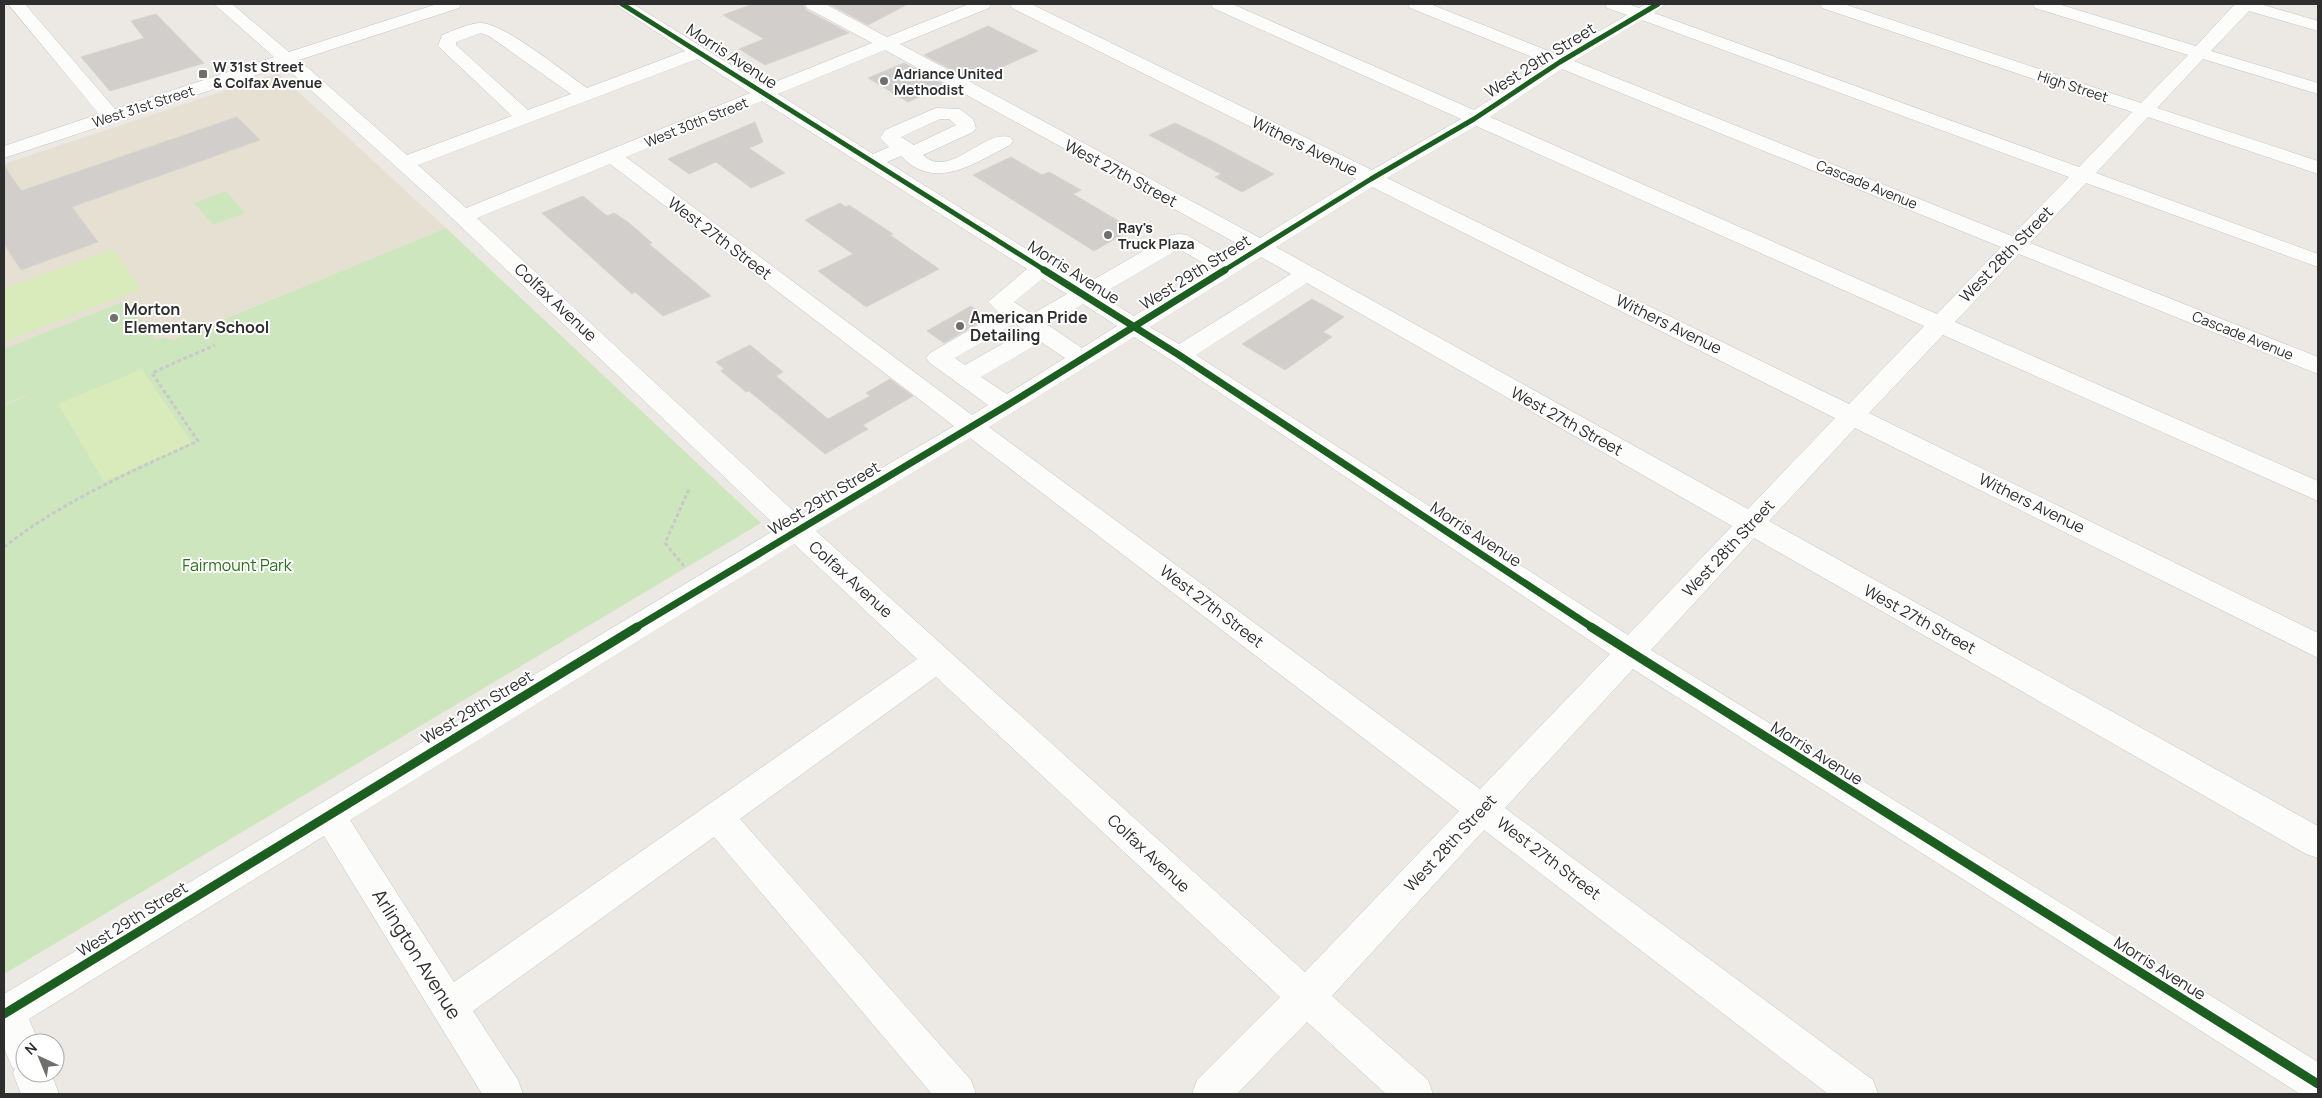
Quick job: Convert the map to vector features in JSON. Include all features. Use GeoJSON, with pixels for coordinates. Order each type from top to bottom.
{"type":"FeatureCollection","features":[{"type":"Feature","properties":{"kind":"street"},"geometry":{"type":"LineString","coordinates":[[16,4],[111,117]]}},
{"type":"Feature","properties":{"kind":"street","name":"Colfax Avenue"},"geometry":{"type":"LineString","coordinates":[[222,4],[288,59],[464,216],[797,530],[1414,1094]]}},
{"type":"Feature","properties":{"kind":"street","name":"West 31st Street"},"geometry":{"type":"LineString","coordinates":[[4,152],[288,59],[428,9],[453,4]]}},
{"type":"Feature","properties":{"kind":"street","name":"Morris Avenue"},"geometry":{"type":"LineString","coordinates":[[622,4],[1179,355],[1630,652],[2318,1084]]}},
{"type":"Feature","properties":{"kind":"street","name":"West 27th Street"},"geometry":{"type":"LineString","coordinates":[[813,4],[1260,248],[2318,843]]}},
{"type":"Feature","properties":{"kind":"street","name":"West 30th Street"},"geometry":{"type":"LineString","coordinates":[[464,216],[983,4]]}},
{"type":"Feature","properties":{"kind":"street","name":"Withers Avenue"},"geometry":{"type":"LineString","coordinates":[[1018,4],[1047,11],[1372,179],[1854,414],[2318,646]]}},
{"type":"Feature","properties":{"kind":"street"},"geometry":{"type":"LineString","coordinates":[[1219,4],[1474,118],[1941,322],[2318,492]]}},
{"type":"Feature","properties":{"kind":"street","name":"Cascade Avenue"},"geometry":{"type":"LineString","coordinates":[[1416,4],[2016,243],[2318,366]]}},
{"type":"Feature","properties":{"kind":"street"},"geometry":{"type":"LineString","coordinates":[[1613,4],[2318,261]]}},
{"type":"Feature","properties":{"kind":"street","name":"West 29th Street"},"geometry":{"type":"LineString","coordinates":[[6,1013],[328,814],[797,530],[1006,406],[1372,179],[1474,118],[1560,62],[1658,4]]}},
{"type":"Feature","properties":{"kind":"street","name":"High Street"},"geometry":{"type":"LineString","coordinates":[[1828,4],[2318,168]]}},
{"type":"Feature","properties":{"kind":"street"},"geometry":{"type":"LineString","coordinates":[[2041,4],[2318,89]]}},
{"type":"Feature","properties":{"kind":"street"},"geometry":{"type":"LineString","coordinates":[[2245,4],[2318,26]]}},
{"type":"Feature","properties":{"kind":"street","name":"West 28th Street"},"geometry":{"type":"LineString","coordinates":[[1211,1094],[1306,997],[1854,414],[2016,243],[2201,53],[2245,4]]}},
{"type":"Feature","properties":{"kind":"street"},"geometry":{"type":"LineString","coordinates":[[428,9],[459,34]]}},
{"type":"Feature","properties":{"kind":"street"},"geometry":{"type":"LineString","coordinates":[[525,118],[447,46],[448,39],[480,28],[495,32],[584,96]]}},
{"type":"Feature","properties":{"kind":"street"},"geometry":{"type":"LineString","coordinates":[[405,163],[700,52]]}},
{"type":"Feature","properties":{"kind":"street"},"geometry":{"type":"LineString","coordinates":[[872,162],[905,149],[922,164],[942,169],[1003,142]]}},
{"type":"Feature","properties":{"kind":"street","name":"West 27th Street"},"geometry":{"type":"LineString","coordinates":[[612,156],[971,427],[1484,808],[1859,1094]]}},
{"type":"Feature","properties":{"kind":"street"},"geometry":{"type":"LineString","coordinates":[[1144,205],[1178,225],[1179,240]]}},
{"type":"Feature","properties":{"kind":"street"},"geometry":{"type":"LineString","coordinates":[[1179,240],[1228,268]]}},
{"type":"Feature","properties":{"kind":"street"},"geometry":{"type":"LineString","coordinates":[[957,372],[1030,323],[1084,295],[1179,240]]}},
{"type":"Feature","properties":{"kind":"street"},"geometry":{"type":"LineString","coordinates":[[1042,268],[999,302],[1082,359]]}},
{"type":"Feature","properties":{"kind":"street"},"geometry":{"type":"LineString","coordinates":[[1179,355],[1306,274]]}},
{"type":"Feature","properties":{"kind":"street"},"geometry":{"type":"LineString","coordinates":[[1006,406],[938,358],[1030,323]]}},
{"type":"Feature","properties":{"kind":"street"},"geometry":{"type":"LineString","coordinates":[[450,1006],[939,660]]}},
{"type":"Feature","properties":{"kind":"street","name":"Arlington Avenue"},"geometry":{"type":"LineString","coordinates":[[328,814],[504,1094]]}},
{"type":"Feature","properties":{"kind":"street"},"geometry":{"type":"LineString","coordinates":[[718,818],[957,1094]]}},
{"type":"Feature","properties":{"kind":"street"},"geometry":{"type":"LineString","coordinates":[[6,1013],[15,1033]]}},
{"type":"Feature","properties":{"kind":"path"},"geometry":{"type":"LineString","coordinates":[[4,547],[32,526],[84,494],[198,442],[152,372],[215,345]]}},
{"type":"Feature","properties":{"kind":"path"},"geometry":{"type":"LineString","coordinates":[[687,569],[665,543],[689,489]]}},
{"type":"Feature","properties":{"kind":"shaded area","name":"Morton Elementary School"},"geometry":{"type":"Polygon","coordinates":[[[278,73],[446,228],[4,409],[4,164],[278,73]]]}},
{"type":"Feature","properties":{"kind":"green space"},"geometry":{"type":"Polygon","coordinates":[[[226,191],[245,213],[213,225],[194,203],[226,191]]]}},
{"type":"Feature","properties":{"kind":"green space","name":"Fairmount Park"},"geometry":{"type":"Polygon","coordinates":[[[446,228],[761,523],[4,974],[4,406],[34,392],[4,404],[4,349],[127,300],[156,340],[163,337],[173,340],[446,228]]]}},
{"type":"Feature","properties":{"kind":"green space"},"geometry":{"type":"Polygon","coordinates":[[[113,249],[141,289],[4,342],[4,289],[113,249]]]}},
{"type":"Feature","properties":{"kind":"green space"},"geometry":{"type":"Polygon","coordinates":[[[142,369],[192,443],[104,482],[58,404],[142,369]]]}},
{"type":"Feature","properties":{"kind":"building"},"geometry":{"type":"Polygon","coordinates":[[[753,4],[803,4],[806,10],[849,33],[765,65],[739,49],[764,39],[723,15],[753,4]]]}},
{"type":"Feature","properties":{"kind":"building"},"geometry":{"type":"Polygon","coordinates":[[[829,4],[908,4],[868,25],[829,4]]]}},
{"type":"Feature","properties":{"kind":"building"},"geometry":{"type":"Polygon","coordinates":[[[156,14],[204,63],[110,91],[81,57],[144,38],[131,21],[156,14]]]}},
{"type":"Feature","properties":{"kind":"building"},"geometry":{"type":"Polygon","coordinates":[[[988,26],[1038,51],[984,75],[978,71],[965,77],[924,55],[988,26]]]}},
{"type":"Feature","properties":{"kind":"building"},"geometry":{"type":"Polygon","coordinates":[[[904,63],[945,85],[908,102],[868,78],[904,63]]]}},
{"type":"Feature","properties":{"kind":"building"},"geometry":{"type":"Polygon","coordinates":[[[237,117],[260,140],[72,207],[98,242],[21,270],[4,244],[4,165],[21,191],[237,117]]]}},
{"type":"Feature","properties":{"kind":"building"},"geometry":{"type":"Polygon","coordinates":[[[755,122],[763,142],[749,148],[785,173],[751,188],[716,162],[689,174],[668,159],[755,122]]]}},
{"type":"Feature","properties":{"kind":"building"},"geometry":{"type":"Polygon","coordinates":[[[1175,123],[1274,174],[1242,192],[1215,177],[1221,174],[1149,135],[1175,123]]]}},
{"type":"Feature","properties":{"kind":"building"},"geometry":{"type":"Polygon","coordinates":[[[1011,157],[1042,175],[1049,172],[1081,190],[1073,194],[1132,229],[1094,251],[973,175],[1011,157]]]}},
{"type":"Feature","properties":{"kind":"building"},"geometry":{"type":"Polygon","coordinates":[[[583,196],[607,216],[614,213],[628,222],[652,243],[649,244],[711,296],[663,316],[635,292],[632,294],[542,213],[583,196]]]}},
{"type":"Feature","properties":{"kind":"building"},"geometry":{"type":"Polygon","coordinates":[[[840,203],[846,207],[849,205],[893,234],[890,235],[939,269],[866,307],[818,271],[853,254],[805,220],[840,203]]]}},
{"type":"Feature","properties":{"kind":"building"},"geometry":{"type":"Polygon","coordinates":[[[1312,299],[1344,317],[1323,332],[1332,337],[1285,370],[1242,344],[1312,299]]]}},
{"type":"Feature","properties":{"kind":"building"},"geometry":{"type":"Polygon","coordinates":[[[971,306],[987,318],[944,343],[927,331],[971,306]]]}},
{"type":"Feature","properties":{"kind":"building"},"geometry":{"type":"Polygon","coordinates":[[[750,345],[783,372],[776,376],[828,419],[870,396],[866,393],[890,379],[913,396],[863,425],[868,429],[825,454],[749,391],[746,392],[721,371],[724,369],[716,362],[750,345]]]}},
{"type":"Feature","properties":{"kind":"cycle path"},"geometry":{"type":"LineString","coordinates":[[622,4],[1179,355],[1630,652],[2318,1084]]}},
{"type":"Feature","properties":{"kind":"cycle path"},"geometry":{"type":"LineString","coordinates":[[4,1014],[757,553],[1006,406],[1371,179],[1474,119],[1560,62],[1658,4]]}},
{"type":"Feature","properties":{"kind":"place","name":"W 31st Street & Colfax Avenue"},"geometry":{"type":"Point","coordinates":[203,74]}},
{"type":"Feature","properties":{"kind":"place","name":"Adriance United Methodist"},"geometry":{"type":"Point","coordinates":[884,81]}},
{"type":"Feature","properties":{"kind":"place","name":"Ray's Truck Plaza"},"geometry":{"type":"Point","coordinates":[1108,235]}},
{"type":"Feature","properties":{"kind":"place","name":"Morton Elementary School"},"geometry":{"type":"Point","coordinates":[114,318]}},
{"type":"Feature","properties":{"kind":"place","name":"American Pride Detailing"},"geometry":{"type":"Point","coordinates":[960,326]}}]}
